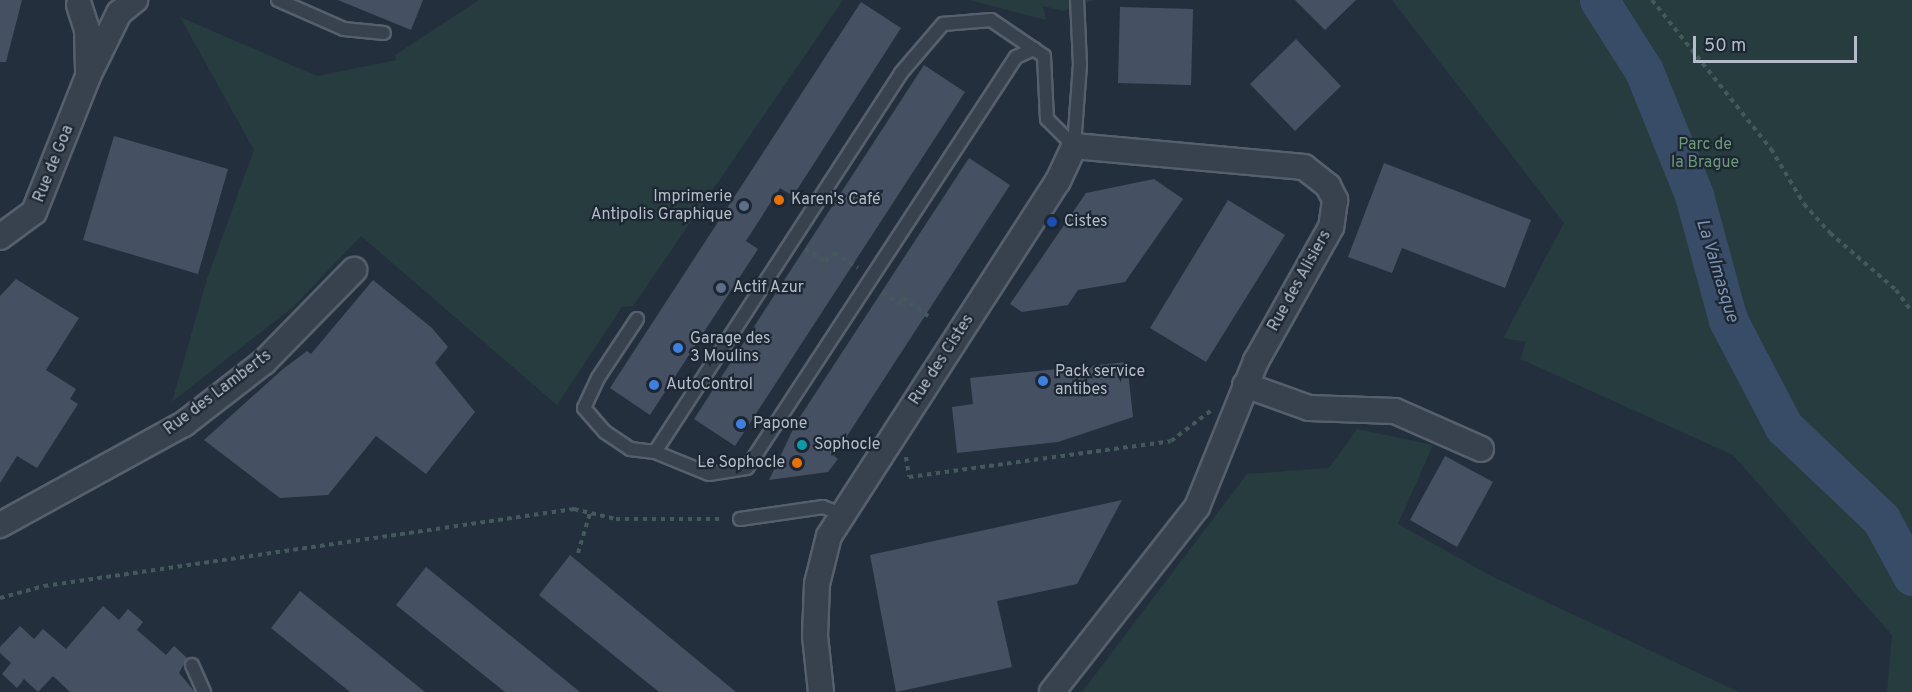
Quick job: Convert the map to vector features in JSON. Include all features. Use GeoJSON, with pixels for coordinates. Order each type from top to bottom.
{"type":"FeatureCollection","features":[{"type":"Feature","properties":{"kind":"street","name":"Rue de Goa"},"geometry":{"type":"LineString","coordinates":[[78,3],[99,13],[127,6]]}},
{"type":"Feature","properties":{"kind":"street","name":"Rue de Goa"},"geometry":{"type":"LineString","coordinates":[[78,3],[87,30],[88,76]]}},
{"type":"Feature","properties":{"kind":"street","name":"Rue de Goa"},"geometry":{"type":"LineString","coordinates":[[0,237],[34,212],[45,192],[88,76],[127,6]]}},
{"type":"Feature","properties":{"kind":"street","name":"Rue des Alisiers"},"geometry":{"type":"LineString","coordinates":[[1052,692],[1197,507],[1245,385],[1331,227],[1335,200],[1328,186],[1304,167],[1292,164],[1074,146]]}},
{"type":"Feature","properties":{"kind":"street","name":"Rue des Cistes"},"geometry":{"type":"LineString","coordinates":[[820,690],[815,636],[817,584],[829,536],[841,514],[1058,181],[1074,146]]}},
{"type":"Feature","properties":{"kind":"street","name":"Rue des Lamberts"},"geometry":{"type":"LineString","coordinates":[[0,525],[184,423],[264,362],[354,270]]}},
{"type":"Feature","properties":{"kind":"street"},"geometry":{"type":"LineString","coordinates":[[1245,385],[1309,408],[1395,411],[1481,449]]}},
{"type":"Feature","properties":{"kind":"lane"},"geometry":{"type":"LineString","coordinates":[[278,0],[344,28],[384,33]]}},
{"type":"Feature","properties":{"kind":"lane"},"geometry":{"type":"LineString","coordinates":[[1074,146],[1080,65],[1077,0]]}},
{"type":"Feature","properties":{"kind":"lane"},"geometry":{"type":"LineString","coordinates":[[655,452],[901,73],[943,24],[991,20],[1044,56],[1047,119],[1074,146]]}},
{"type":"Feature","properties":{"kind":"lane"},"geometry":{"type":"LineString","coordinates":[[638,319],[598,378],[584,408],[605,432],[630,450],[655,452],[708,474],[747,468],[1016,57],[1034,49]]}},
{"type":"Feature","properties":{"kind":"lane"},"geometry":{"type":"LineString","coordinates":[[740,519],[823,507],[841,514]]}},
{"type":"Feature","properties":{"kind":"lane"},"geometry":{"type":"LineString","coordinates":[[192,665],[204,692]]}},
{"type":"Feature","properties":{"kind":"path"},"geometry":{"type":"LineString","coordinates":[[1652,0],[1771,149],[1804,204],[1830,233],[1896,290],[1912,312]]}},
{"type":"Feature","properties":{"kind":"path"},"geometry":{"type":"LineString","coordinates":[[792,240],[825,261],[834,253],[899,304],[903,298],[928,316]]}},
{"type":"Feature","properties":{"kind":"path"},"geometry":{"type":"LineString","coordinates":[[909,477],[1171,441],[1216,407]]}},
{"type":"Feature","properties":{"kind":"path"},"geometry":{"type":"LineString","coordinates":[[0,598],[44,586],[574,509],[616,519],[740,519]]}},
{"type":"Feature","properties":{"kind":"path"},"geometry":{"type":"LineString","coordinates":[[578,553],[590,513]]}},
{"type":"Feature","properties":{"kind":"green space"},"geometry":{"type":"Polygon","coordinates":[[[479,0],[843,0],[633,306],[622,307],[557,405],[361,236],[293,307],[172,402],[207,279],[254,150],[180,17],[317,76],[396,60],[395,55],[479,0]]]}},
{"type":"Feature","properties":{"kind":"green space"},"geometry":{"type":"Polygon","coordinates":[[[969,0],[1095,0],[1063,11],[1043,6],[1046,20],[969,0]]]}},
{"type":"Feature","properties":{"kind":"green space","name":"Parc de la Brague"},"geometry":{"type":"Polygon","coordinates":[[[1392,0],[1912,0],[1912,692],[1887,692],[1892,635],[1733,455],[1520,359],[1526,342],[1503,338],[1564,223],[1392,0]]]}},
{"type":"Feature","properties":{"kind":"green space"},"geometry":{"type":"Polygon","coordinates":[[[1357,429],[1433,445],[1398,524],[1493,577],[1739,692],[1082,692],[1247,474],[1329,468],[1357,429]]]}},
{"type":"Feature","properties":{"kind":"building"},"geometry":{"type":"Polygon","coordinates":[[[0,0],[22,0],[6,62],[0,62],[0,0]]]}},
{"type":"Feature","properties":{"kind":"building"},"geometry":{"type":"Polygon","coordinates":[[[338,0],[423,0],[411,30],[338,0]]]}},
{"type":"Feature","properties":{"kind":"building"},"geometry":{"type":"Polygon","coordinates":[[[1295,0],[1356,0],[1325,30],[1295,0]]]}},
{"type":"Feature","properties":{"kind":"building"},"geometry":{"type":"Polygon","coordinates":[[[861,2],[901,28],[793,196],[780,188],[746,241],[758,249],[650,415],[610,388],[861,2]]]}},
{"type":"Feature","properties":{"kind":"building"},"geometry":{"type":"Polygon","coordinates":[[[1120,7],[1193,9],[1191,85],[1118,83],[1120,7]]]}},
{"type":"Feature","properties":{"kind":"building"},"geometry":{"type":"Polygon","coordinates":[[[1296,39],[1341,86],[1295,131],[1250,84],[1296,39]]]}},
{"type":"Feature","properties":{"kind":"building"},"geometry":{"type":"Polygon","coordinates":[[[924,65],[965,92],[735,446],[694,419],[924,65]]]}},
{"type":"Feature","properties":{"kind":"building"},"geometry":{"type":"Polygon","coordinates":[[[114,136],[228,169],[198,274],[83,240],[114,136]]]}},
{"type":"Feature","properties":{"kind":"building"},"geometry":{"type":"Polygon","coordinates":[[[969,158],[1010,185],[834,456],[838,459],[828,472],[769,480],[796,423],[969,158]]]}},
{"type":"Feature","properties":{"kind":"building"},"geometry":{"type":"Polygon","coordinates":[[[1384,163],[1531,220],[1505,288],[1402,248],[1392,273],[1348,257],[1384,163]]]}},
{"type":"Feature","properties":{"kind":"building"},"geometry":{"type":"Polygon","coordinates":[[[1154,179],[1183,199],[1125,282],[1078,290],[1068,305],[1022,312],[1010,304],[1086,193],[1154,179]]]}},
{"type":"Feature","properties":{"kind":"building"},"geometry":{"type":"Polygon","coordinates":[[[1228,200],[1285,235],[1206,362],[1150,328],[1228,200]]]}},
{"type":"Feature","properties":{"kind":"building"},"geometry":{"type":"Polygon","coordinates":[[[16,279],[79,318],[46,370],[76,389],[70,399],[78,404],[37,468],[17,456],[0,483],[0,296],[16,279]]]}},
{"type":"Feature","properties":{"kind":"building"},"geometry":{"type":"Polygon","coordinates":[[[373,280],[432,328],[448,347],[435,363],[475,412],[426,474],[376,436],[328,495],[280,498],[204,440],[283,369],[307,351],[311,354],[373,280]]]}},
{"type":"Feature","properties":{"kind":"building"},"geometry":{"type":"Polygon","coordinates":[[[1127,362],[1133,417],[1058,442],[957,453],[952,407],[973,404],[970,378],[1127,362]]]}},
{"type":"Feature","properties":{"kind":"building"},"geometry":{"type":"Polygon","coordinates":[[[1445,456],[1493,482],[1457,547],[1410,520],[1445,456]]]}},
{"type":"Feature","properties":{"kind":"building"},"geometry":{"type":"Polygon","coordinates":[[[1122,500],[1077,584],[997,601],[1012,667],[896,692],[870,555],[1122,500]]]}},
{"type":"Feature","properties":{"kind":"building"},"geometry":{"type":"Polygon","coordinates":[[[570,555],[736,692],[659,692],[539,595],[570,555]]]}},
{"type":"Feature","properties":{"kind":"building"},"geometry":{"type":"Polygon","coordinates":[[[426,567],[580,692],[505,692],[396,605],[426,567]]]}},
{"type":"Feature","properties":{"kind":"building"},"geometry":{"type":"Polygon","coordinates":[[[300,591],[425,692],[350,692],[271,628],[300,591]]]}},
{"type":"Feature","properties":{"kind":"building"},"geometry":{"type":"Polygon","coordinates":[[[103,606],[119,620],[128,609],[143,622],[137,630],[166,655],[174,646],[187,658],[179,673],[195,692],[70,692],[53,676],[38,692],[24,679],[17,688],[2,674],[11,663],[0,653],[0,647],[20,626],[34,639],[43,629],[66,649],[103,606]]]}},
{"type":"Feature","properties":{"kind":"waterway","name":"La Valmasque"},"geometry":{"type":"LineString","coordinates":[[1599,0],[1644,71],[1694,195],[1728,320],[1784,427],[1881,519],[1912,576]]}},
{"type":"Feature","properties":{"kind":"place","name":"Karen's Café"},"geometry":{"type":"Point","coordinates":[779,200]}},
{"type":"Feature","properties":{"kind":"place","name":"Imprimerie Antipolis Graphique"},"geometry":{"type":"Point","coordinates":[744,206]}},
{"type":"Feature","properties":{"kind":"place","name":"Cistes"},"geometry":{"type":"Point","coordinates":[1052,222]}},
{"type":"Feature","properties":{"kind":"place","name":"Actif Azur"},"geometry":{"type":"Point","coordinates":[721,288]}},
{"type":"Feature","properties":{"kind":"place","name":"Garage des 3 Moulins"},"geometry":{"type":"Point","coordinates":[678,348]}},
{"type":"Feature","properties":{"kind":"place","name":"Pack service antibes"},"geometry":{"type":"Point","coordinates":[1043,381]}},
{"type":"Feature","properties":{"kind":"place","name":"AutoControl"},"geometry":{"type":"Point","coordinates":[654,385]}},
{"type":"Feature","properties":{"kind":"place","name":"Papone"},"geometry":{"type":"Point","coordinates":[741,424]}},
{"type":"Feature","properties":{"kind":"place","name":"Sophocle"},"geometry":{"type":"Point","coordinates":[802,445]}},
{"type":"Feature","properties":{"kind":"place","name":"Le Sophocle"},"geometry":{"type":"Point","coordinates":[797,463]}}]}
